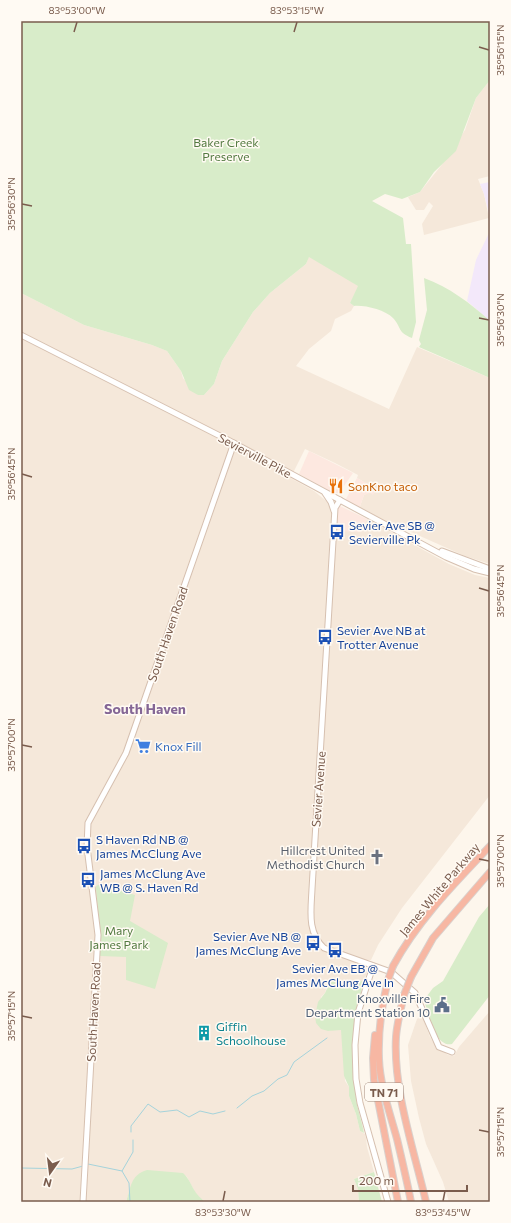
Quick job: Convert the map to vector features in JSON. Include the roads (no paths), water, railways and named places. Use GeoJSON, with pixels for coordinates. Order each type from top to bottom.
{"type":"FeatureCollection","features":[{"type":"Feature","properties":{"kind":"highway","name":"James White Parkway"},"geometry":{"type":"LineString","coordinates":[[411,1202],[383,1089],[379,1060],[379,1028],[382,1005],[388,980],[394,966],[413,933],[444,896],[490,846]]}},
{"type":"Feature","properties":{"kind":"highway","name":"TN 71"},"geometry":{"type":"LineString","coordinates":[[426,1200],[400,1092],[396,1062],[397,1026],[404,995],[411,977],[433,938],[490,872]]}},
{"type":"Feature","properties":{"kind":"highway"},"geometry":{"type":"LineString","coordinates":[[382,1005],[376,1031],[373,1058],[374,1080],[398,1202]]}},
{"type":"Feature","properties":{"kind":"street","name":"Sevierville Pike"},"geometry":{"type":"LineString","coordinates":[[21,335],[234,443],[434,548],[461,564],[490,573]]}},
{"type":"Feature","properties":{"kind":"street","name":"South Haven Road"},"geometry":{"type":"LineString","coordinates":[[83,1202],[98,935],[87,847],[88,824],[126,753],[234,443]]}},
{"type":"Feature","properties":{"kind":"street"},"geometry":{"type":"LineString","coordinates":[[323,491],[331,502],[335,513]]}},
{"type":"Feature","properties":{"kind":"street","name":"Sevier Avenue"},"geometry":{"type":"LineString","coordinates":[[340,500],[335,508],[311,925],[318,941],[324,948],[391,972],[415,993],[439,1047],[452,1052]]}},
{"type":"Feature","properties":{"kind":"street"},"geometry":{"type":"LineString","coordinates":[[434,548],[490,569]]}},
{"type":"Feature","properties":{"kind":"street"},"geometry":{"type":"LineString","coordinates":[[373,966],[358,1013],[355,1045],[356,1079],[360,1103],[388,1202]]}},
{"type":"Feature","properties":{"kind":"waterway"},"geometry":{"type":"LineString","coordinates":[[237,1108],[252,1096],[264,1091],[278,1079],[287,1075],[294,1062],[327,1038]]}},
{"type":"Feature","properties":{"kind":"waterway"},"geometry":{"type":"LineString","coordinates":[[131,1132],[131,1126],[148,1104],[160,1112],[177,1110],[189,1117],[200,1111],[213,1114],[225,1111]]}},
{"type":"Feature","properties":{"kind":"waterway"},"geometry":{"type":"LineString","coordinates":[[130,1202],[129,1183],[122,1171],[133,1152],[133,1140]]}},
{"type":"Feature","properties":{"kind":"waterway"},"geometry":{"type":"LineString","coordinates":[[88,1164],[122,1171]]}},
{"type":"Feature","properties":{"kind":"waterway"},"geometry":{"type":"LineString","coordinates":[[21,1168],[72,1169],[83,1166]]}},
{"type":"Feature","properties":{"kind":"place","name":"SonKno taco"},"geometry":{"type":"Point","coordinates":[336,486]}},
{"type":"Feature","properties":{"kind":"place","name":"Sevier Ave SB @ Sevierville Pk"},"geometry":{"type":"Point","coordinates":[337,532]}},
{"type":"Feature","properties":{"kind":"place","name":"Sevier Ave NB at Trotter Avenue"},"geometry":{"type":"Point","coordinates":[325,637]}},
{"type":"Feature","properties":{"kind":"place","name":"Knox Fill"},"geometry":{"type":"Point","coordinates":[143,746]}},
{"type":"Feature","properties":{"kind":"place","name":"S Haven Rd NB @ James McClung Ave"},"geometry":{"type":"Point","coordinates":[84,846]}},
{"type":"Feature","properties":{"kind":"place","name":"Hillcrest United Methodist Church"},"geometry":{"type":"Point","coordinates":[377,857]}},
{"type":"Feature","properties":{"kind":"place","name":"James McClung Ave WB @ S. Haven Rd"},"geometry":{"type":"Point","coordinates":[88,880]}},
{"type":"Feature","properties":{"kind":"place","name":"Sevier Ave NB @ James McClung Ave"},"geometry":{"type":"Point","coordinates":[313,943]}},
{"type":"Feature","properties":{"kind":"place","name":"Sevier Ave EB @ James McClung Ave In"},"geometry":{"type":"Point","coordinates":[335,950]}},
{"type":"Feature","properties":{"kind":"place","name":"Knoxville Fire Department Station 10"},"geometry":{"type":"Point","coordinates":[442,1005]}},
{"type":"Feature","properties":{"kind":"place","name":"Giffin Schoolhouse"},"geometry":{"type":"Point","coordinates":[204,1033]}},
{"type":"Feature","properties":{"kind":"district","name":"South Haven"},"geometry":{"type":"Point","coordinates":[145,708]}},
{"type":"Feature","properties":{"kind":"park label","name":"Baker Creek Preserve"},"geometry":{"type":"Point","coordinates":[226,149]}},
{"type":"Feature","properties":{"kind":"park label","name":"Mary James Park"},"geometry":{"type":"Point","coordinates":[119,937]}}]}
